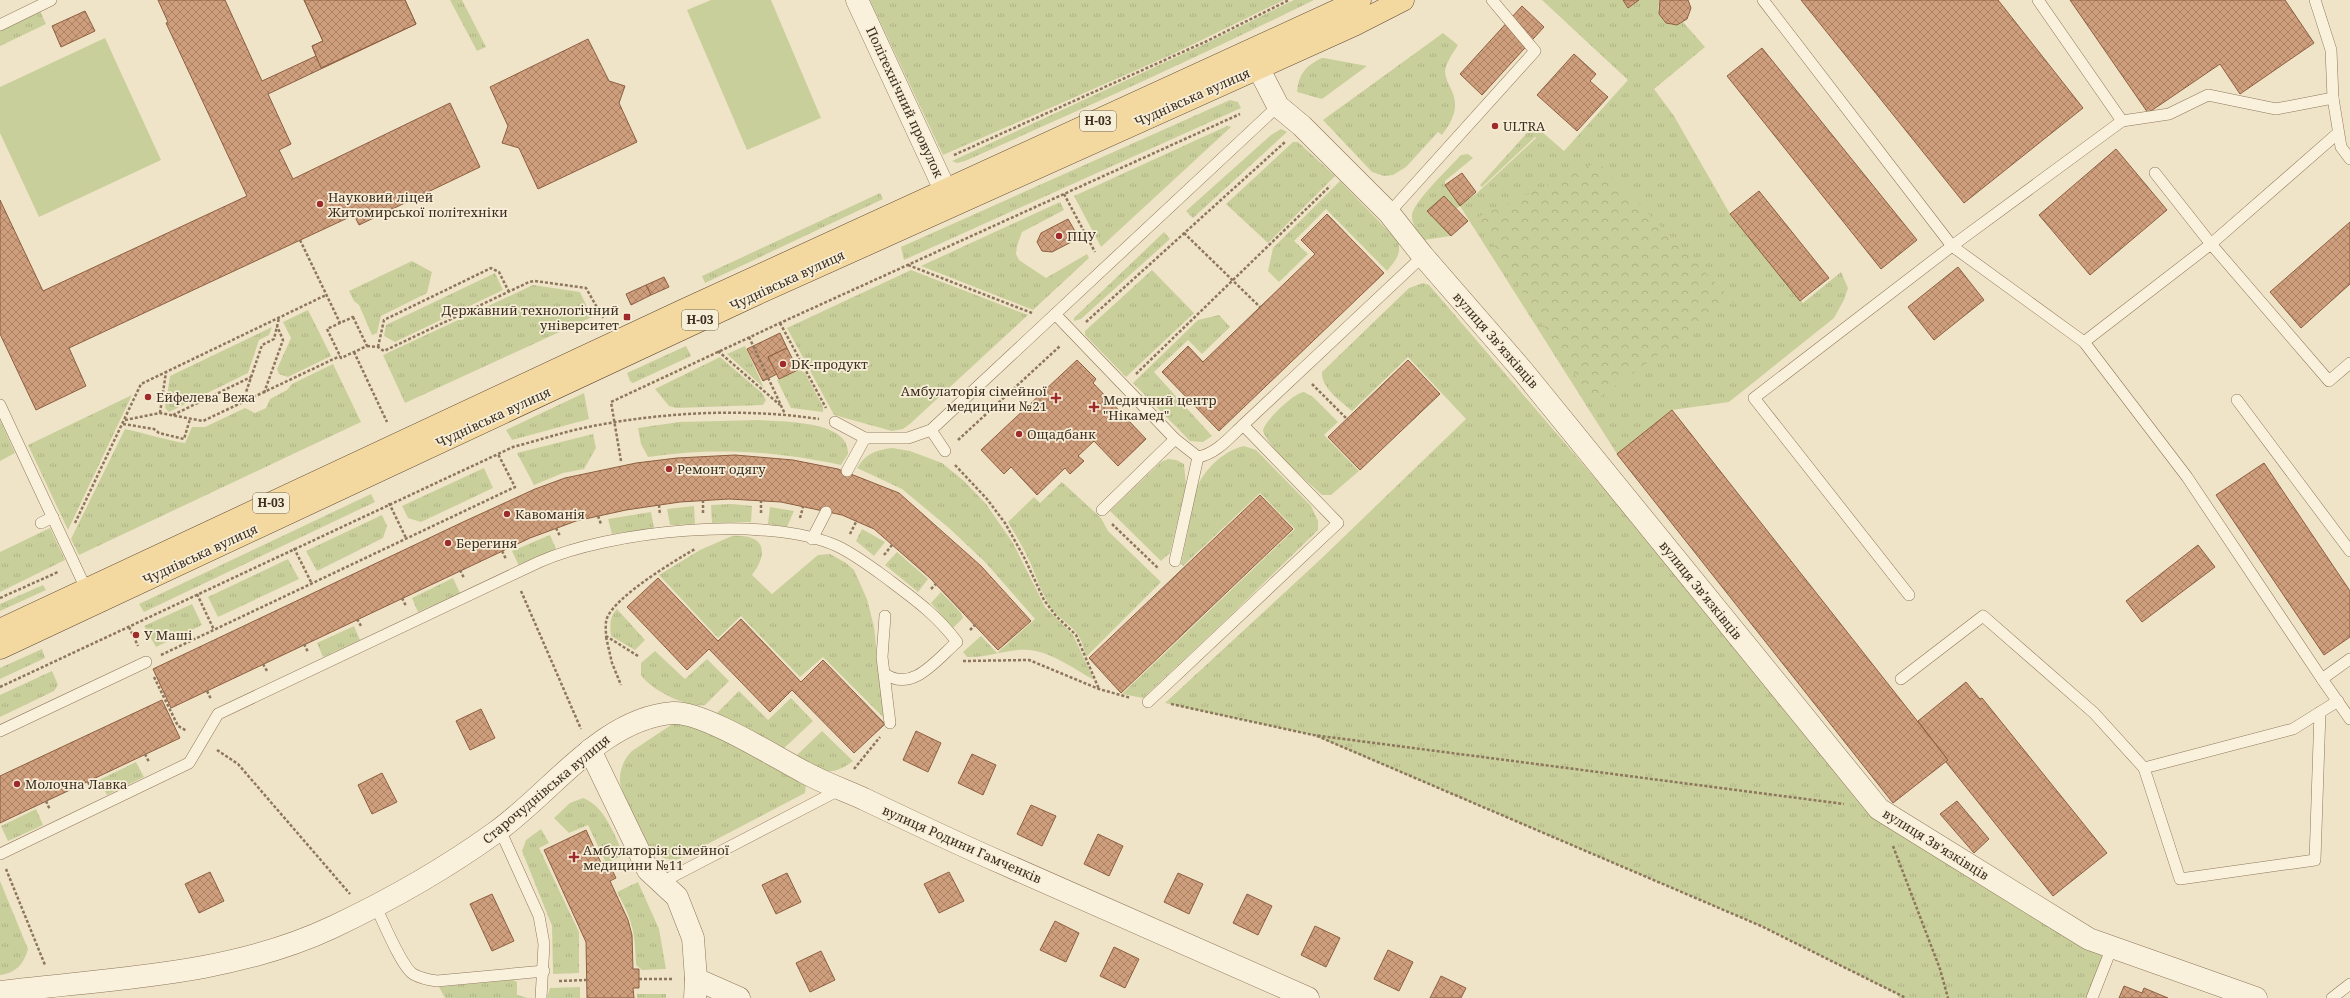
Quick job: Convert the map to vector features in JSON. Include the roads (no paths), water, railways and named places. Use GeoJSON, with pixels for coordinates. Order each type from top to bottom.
{"type":"FeatureCollection","features":[{"type":"Feature","properties":{"kind":"main road","name":"Чуднівська вулиця"},"geometry":{"type":"LineString","coordinates":[[0,630],[90,597],[598,368],[948,197],[1254,59],[1360,0]]}},
{"type":"Feature","properties":{"kind":"main road","name":"Чуднівська вулиця"},"geometry":{"type":"LineString","coordinates":[[1254,59],[1354,25],[1403,0]]}},
{"type":"Feature","properties":{"kind":"main road","name":"Чуднівська вулиця"},"geometry":{"type":"LineString","coordinates":[[0,648],[90,597]]}},
{"type":"Feature","properties":{"kind":"street","name":"Політехнічний провулок"},"geometry":{"type":"LineString","coordinates":[[857,0],[948,197]]}},
{"type":"Feature","properties":{"kind":"street","name":"вулиця Звʼязківців"},"geometry":{"type":"LineString","coordinates":[[1254,59],[1278,106],[1302,126],[1390,213],[1423,256],[1522,370],[1879,809],[2090,939],[2256,998]]}},
{"type":"Feature","properties":{"kind":"street","name":"вулиця Родини Гамченків"},"geometry":{"type":"LineString","coordinates":[[618,731],[657,715],[679,713],[693,715],[822,782],[841,789],[954,842],[1308,998]]}},
{"type":"Feature","properties":{"kind":"street","name":"Старочуднівська вулиця"},"geometry":{"type":"LineString","coordinates":[[0,992],[124,980],[191,970],[236,960],[307,938],[370,908],[426,878],[500,830],[533,803],[590,750],[618,731]]}},
{"type":"Feature","properties":{"kind":"street"},"geometry":{"type":"LineString","coordinates":[[590,750],[648,870],[677,897],[693,938],[695,988],[739,998]]}},
{"type":"Feature","properties":{"kind":"lane"},"geometry":{"type":"LineString","coordinates":[[0,25],[51,0]]}},
{"type":"Feature","properties":{"kind":"lane"},"geometry":{"type":"LineString","coordinates":[[1390,213],[1535,51],[1492,0]]}},
{"type":"Feature","properties":{"kind":"lane"},"geometry":{"type":"LineString","coordinates":[[1763,0],[1952,246],[2084,342],[2187,477],[2350,719]]}},
{"type":"Feature","properties":{"kind":"lane"},"geometry":{"type":"LineString","coordinates":[[2038,0],[2122,121]]}},
{"type":"Feature","properties":{"kind":"lane"},"geometry":{"type":"LineString","coordinates":[[2315,0],[2331,50],[2332,98],[2340,147],[2350,159]]}},
{"type":"Feature","properties":{"kind":"lane"},"geometry":{"type":"LineString","coordinates":[[1909,596],[1754,398],[1952,246],[2122,121],[2169,114],[2208,95],[2276,109],[2332,98]]}},
{"type":"Feature","properties":{"kind":"lane"},"geometry":{"type":"LineString","coordinates":[[831,421],[865,438],[908,438],[931,430],[1278,106]]}},
{"type":"Feature","properties":{"kind":"lane"},"geometry":{"type":"LineString","coordinates":[[2084,342],[2211,244],[2338,133]]}},
{"type":"Feature","properties":{"kind":"lane"},"geometry":{"type":"LineString","coordinates":[[2155,173],[2211,244],[2329,381],[2350,363]]}},
{"type":"Feature","properties":{"kind":"lane"},"geometry":{"type":"LineString","coordinates":[[1052,317],[1074,333],[1175,439],[1198,457],[1206,456],[1243,425],[1423,256]]}},
{"type":"Feature","properties":{"kind":"lane"},"geometry":{"type":"LineString","coordinates":[[2238,400],[2350,551]]}},
{"type":"Feature","properties":{"kind":"lane"},"geometry":{"type":"LineString","coordinates":[[0,405],[90,597]]}},
{"type":"Feature","properties":{"kind":"lane"},"geometry":{"type":"LineString","coordinates":[[1148,702],[1338,523],[1243,425]]}},
{"type":"Feature","properties":{"kind":"lane"},"geometry":{"type":"LineString","coordinates":[[931,430],[946,451]]}},
{"type":"Feature","properties":{"kind":"lane"},"geometry":{"type":"LineString","coordinates":[[847,471],[865,438]]}},
{"type":"Feature","properties":{"kind":"lane"},"geometry":{"type":"LineString","coordinates":[[1102,510],[1175,439]]}},
{"type":"Feature","properties":{"kind":"lane"},"geometry":{"type":"LineString","coordinates":[[1174,561],[1198,457]]}},
{"type":"Feature","properties":{"kind":"lane"},"geometry":{"type":"LineString","coordinates":[[812,539],[826,512]]}},
{"type":"Feature","properties":{"kind":"lane"},"geometry":{"type":"LineString","coordinates":[[41,523],[53,517]]}},
{"type":"Feature","properties":{"kind":"lane"},"geometry":{"type":"LineString","coordinates":[[0,854],[189,763],[218,714],[559,553],[579,548],[663,533],[708,529],[752,530],[812,539],[836,545],[851,553],[930,610],[957,642],[922,674],[910,679],[893,680],[885,674]]}},
{"type":"Feature","properties":{"kind":"lane"},"geometry":{"type":"LineString","coordinates":[[886,616],[882,636],[890,723]]}},
{"type":"Feature","properties":{"kind":"lane"},"geometry":{"type":"LineString","coordinates":[[1901,679],[1983,616],[2094,713],[2144,768],[2180,879],[2315,860],[2320,712]]}},
{"type":"Feature","properties":{"kind":"lane"},"geometry":{"type":"LineString","coordinates":[[2322,679],[2350,658]]}},
{"type":"Feature","properties":{"kind":"lane"},"geometry":{"type":"LineString","coordinates":[[0,731],[146,662]]}},
{"type":"Feature","properties":{"kind":"lane"},"geometry":{"type":"LineString","coordinates":[[2144,768],[2293,729],[2338,701]]}},
{"type":"Feature","properties":{"kind":"lane"},"geometry":{"type":"LineString","coordinates":[[662,882],[841,789]]}},
{"type":"Feature","properties":{"kind":"lane"},"geometry":{"type":"LineString","coordinates":[[500,830],[539,916],[544,944],[542,998]]}},
{"type":"Feature","properties":{"kind":"lane"},"geometry":{"type":"LineString","coordinates":[[370,908],[412,974],[437,981],[543,976]]}},
{"type":"Feature","properties":{"kind":"lane"},"geometry":{"type":"LineString","coordinates":[[2092,998],[2112,947]]}},
{"type":"Feature","properties":{"kind":"lane"},"geometry":{"type":"LineString","coordinates":[[2332,998],[2350,984]]}},
{"type":"Feature","properties":{"kind":"place","name":"ULTRA"},"geometry":{"type":"Point","coordinates":[1495,126]}},
{"type":"Feature","properties":{"kind":"place","name":"Науковий ліцей Житомирської політехніки"},"geometry":{"type":"Point","coordinates":[320,204]}},
{"type":"Feature","properties":{"kind":"place","name":"ПЦУ"},"geometry":{"type":"Point","coordinates":[1059,236]}},
{"type":"Feature","properties":{"kind":"place","name":"Державний технологiчний університет"},"geometry":{"type":"Point","coordinates":[627,317]}},
{"type":"Feature","properties":{"kind":"place","name":"DK-продукт"},"geometry":{"type":"Point","coordinates":[783,364]}},
{"type":"Feature","properties":{"kind":"place","name":"Ейфелева Вежа"},"geometry":{"type":"Point","coordinates":[148,397]}},
{"type":"Feature","properties":{"kind":"place","name":"Амбулаторія сімейної медицини №21"},"geometry":{"type":"Point","coordinates":[1056,398]}},
{"type":"Feature","properties":{"kind":"place","name":"Медичний центр \"Нікамед\""},"geometry":{"type":"Point","coordinates":[1094,407]}},
{"type":"Feature","properties":{"kind":"place","name":"Ощадбанк"},"geometry":{"type":"Point","coordinates":[1019,434]}},
{"type":"Feature","properties":{"kind":"place","name":"Ремонт одягу"},"geometry":{"type":"Point","coordinates":[669,469]}},
{"type":"Feature","properties":{"kind":"place","name":"Кавоманія"},"geometry":{"type":"Point","coordinates":[507,514]}},
{"type":"Feature","properties":{"kind":"place","name":"Берегиня"},"geometry":{"type":"Point","coordinates":[448,543]}},
{"type":"Feature","properties":{"kind":"place","name":"У Маші"},"geometry":{"type":"Point","coordinates":[136,635]}},
{"type":"Feature","properties":{"kind":"place","name":"Молочна Лавка"},"geometry":{"type":"Point","coordinates":[17,784]}},
{"type":"Feature","properties":{"kind":"place","name":"Амбулаторія сімейної медицини №11"},"geometry":{"type":"Point","coordinates":[574,857]}}]}
